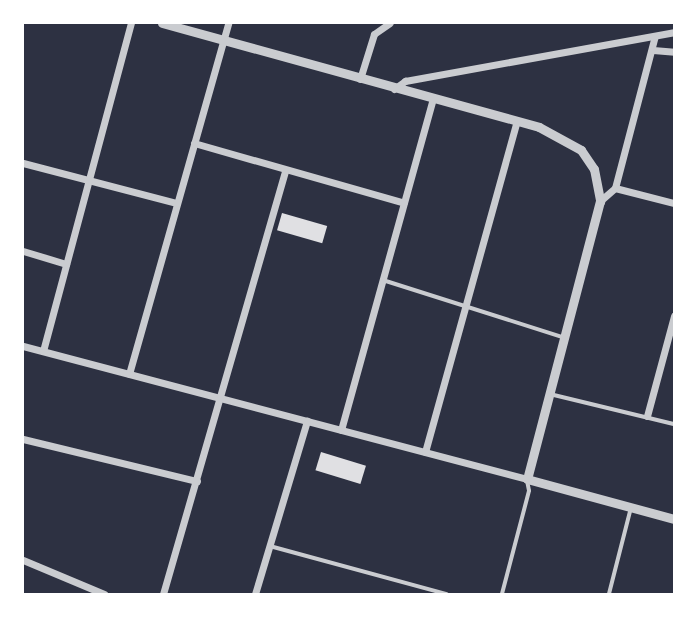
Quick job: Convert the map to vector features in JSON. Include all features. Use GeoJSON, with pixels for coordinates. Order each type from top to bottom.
{"type":"FeatureCollection","features":[{"type":"Feature","properties":{"kind":"street"},"geometry":{"type":"LineString","coordinates":[[43,351],[131,23]]}},
{"type":"Feature","properties":{"kind":"street"},"geometry":{"type":"LineString","coordinates":[[162,23],[222,42],[517,121],[562,137],[582,150],[594,169],[600,201],[527,479]]}},
{"type":"Feature","properties":{"kind":"street"},"geometry":{"type":"LineString","coordinates":[[129,374],[228,23]]}},
{"type":"Feature","properties":{"kind":"street"},"geometry":{"type":"LineString","coordinates":[[360,79],[374,34],[390,23]]}},
{"type":"Feature","properties":{"kind":"street"},"geometry":{"type":"LineString","coordinates":[[394,89],[405,81],[674,32]]}},
{"type":"Feature","properties":{"kind":"street"},"geometry":{"type":"LineString","coordinates":[[600,201],[615,188],[653,50],[654,36]]}},
{"type":"Feature","properties":{"kind":"street"},"geometry":{"type":"LineString","coordinates":[[653,50],[674,52]]}},
{"type":"Feature","properties":{"kind":"street"},"geometry":{"type":"LineString","coordinates":[[341,430],[433,99]]}},
{"type":"Feature","properties":{"kind":"street"},"geometry":{"type":"LineString","coordinates":[[425,452],[517,121]]}},
{"type":"Feature","properties":{"kind":"street"},"geometry":{"type":"LineString","coordinates":[[194,143],[285,172],[404,203]]}},
{"type":"Feature","properties":{"kind":"street"},"geometry":{"type":"LineString","coordinates":[[23,163],[177,203]]}},
{"type":"Feature","properties":{"kind":"street"},"geometry":{"type":"LineString","coordinates":[[163,594],[285,172]]}},
{"type":"Feature","properties":{"kind":"street"},"geometry":{"type":"LineString","coordinates":[[615,188],[674,203]]}},
{"type":"Feature","properties":{"kind":"street"},"geometry":{"type":"LineString","coordinates":[[23,251],[66,264]]}},
{"type":"Feature","properties":{"kind":"street"},"geometry":{"type":"LineString","coordinates":[[647,416],[673,330],[674,316]]}},
{"type":"Feature","properties":{"kind":"street"},"geometry":{"type":"LineString","coordinates":[[23,346],[674,519]]}},
{"type":"Feature","properties":{"kind":"street"},"geometry":{"type":"LineString","coordinates":[[255,594],[307,421]]}},
{"type":"Feature","properties":{"kind":"street"},"geometry":{"type":"LineString","coordinates":[[23,439],[197,481]]}},
{"type":"Feature","properties":{"kind":"street"},"geometry":{"type":"LineString","coordinates":[[23,561],[104,594]]}},
{"type":"Feature","properties":{"kind":"lane"},"geometry":{"type":"LineString","coordinates":[[383,281],[563,337]]}},
{"type":"Feature","properties":{"kind":"lane"},"geometry":{"type":"LineString","coordinates":[[548,393],[674,424]]}},
{"type":"Feature","properties":{"kind":"lane"},"geometry":{"type":"LineString","coordinates":[[502,594],[529,491],[527,479]]}},
{"type":"Feature","properties":{"kind":"lane"},"geometry":{"type":"LineString","coordinates":[[609,594],[631,507]]}},
{"type":"Feature","properties":{"kind":"lane"},"geometry":{"type":"LineString","coordinates":[[270,546],[447,594]]}},
{"type":"Feature","properties":{"kind":"building"},"geometry":{"type":"Polygon","coordinates":[[[282,213],[327,226],[322,243],[277,230],[282,213]]]}},
{"type":"Feature","properties":{"kind":"building"},"geometry":{"type":"Polygon","coordinates":[[[321,452],[366,466],[360,484],[315,470],[321,452]]]}}]}
